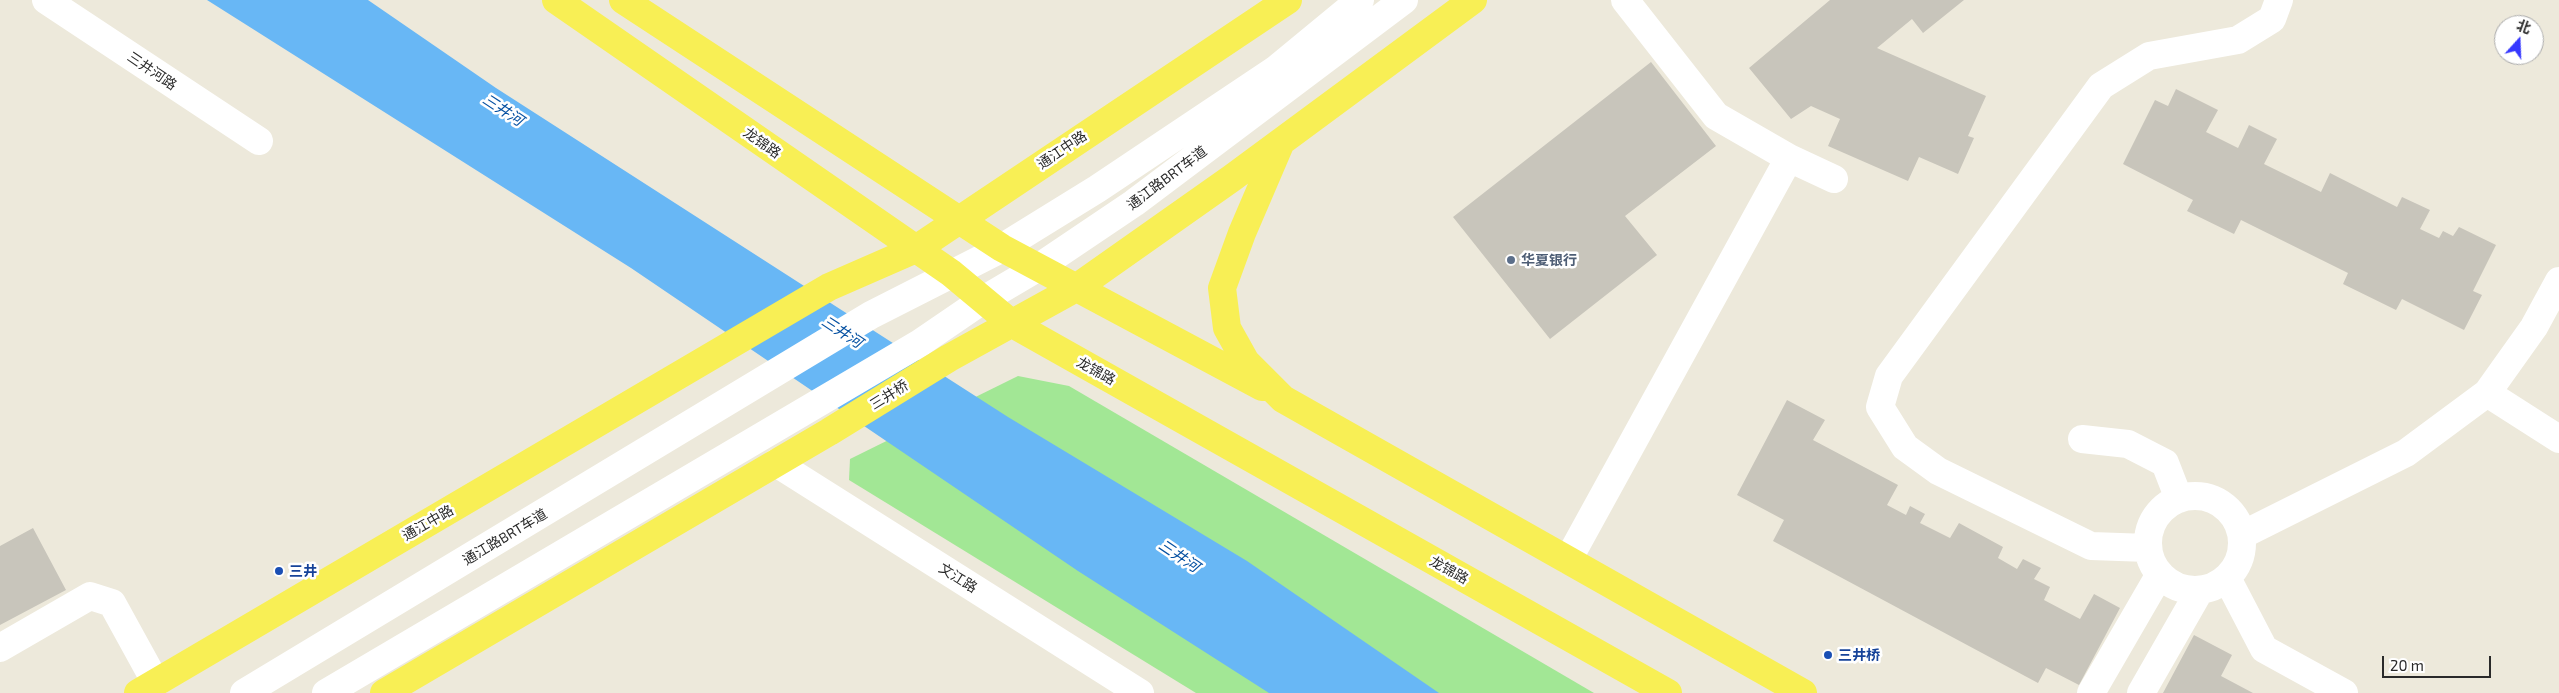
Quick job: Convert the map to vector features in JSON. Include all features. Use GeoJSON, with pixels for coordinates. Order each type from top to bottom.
{"type":"FeatureCollection","features":[{"type":"Feature","properties":{"kind":"main road","name":"龙锦路"},"geometry":{"type":"LineString","coordinates":[[556,0],[951,273],[1011,323],[1668,693]]}},
{"type":"Feature","properties":{"kind":"main road"},"geometry":{"type":"LineString","coordinates":[[623,0],[1002,248],[1283,399],[1803,693]]}},
{"type":"Feature","properties":{"kind":"main road","name":"通江中路"},"geometry":{"type":"LineString","coordinates":[[147,688],[829,287],[916,249],[1288,0]]}},
{"type":"Feature","properties":{"kind":"main road"},"geometry":{"type":"LineString","coordinates":[[1011,323],[1076,288],[1232,178],[1474,0]]}},
{"type":"Feature","properties":{"kind":"main road"},"geometry":{"type":"LineString","coordinates":[[1282,141],[1242,233],[1222,288],[1227,328],[1246,362],[1283,399]]}},
{"type":"Feature","properties":{"kind":"main road","name":"三井桥"},"geometry":{"type":"LineString","coordinates":[[776,463],[949,358],[1011,323]]}},
{"type":"Feature","properties":{"kind":"main road"},"geometry":{"type":"LineString","coordinates":[[384,693],[776,463]]}},
{"type":"Feature","properties":{"kind":"street","name":"三井河路"},"geometry":{"type":"LineString","coordinates":[[46,0],[259,141]]}},
{"type":"Feature","properties":{"kind":"street","name":"通江路BRT车道"},"geometry":{"type":"LineString","coordinates":[[244,693],[766,380],[870,315],[1002,248],[1097,189],[1275,70],[1360,0]]}},
{"type":"Feature","properties":{"kind":"street","name":"通江路BRT车道"},"geometry":{"type":"LineString","coordinates":[[920,343],[983,300],[1039,268],[1134,203],[1404,0]]}},
{"type":"Feature","properties":{"kind":"street"},"geometry":{"type":"LineString","coordinates":[[1625,0],[1716,116],[1789,158],[1834,179]]}},
{"type":"Feature","properties":{"kind":"street"},"geometry":{"type":"LineString","coordinates":[[2148,548],[2091,546],[1938,471],[1905,447],[1880,407],[1888,376],[2101,86],[2150,56],[2238,40],[2272,19],[2279,0]]}},
{"type":"Feature","properties":{"kind":"street"},"geometry":{"type":"LineString","coordinates":[[1568,560],[1789,158]]}},
{"type":"Feature","properties":{"kind":"street"},"geometry":{"type":"LineString","coordinates":[[2242,535],[2406,453],[2487,394],[2534,327],[2559,280]]}},
{"type":"Feature","properties":{"kind":"street","name":"三井桥"},"geometry":{"type":"LineString","coordinates":[[326,693],[920,343]]}},
{"type":"Feature","properties":{"kind":"street"},"geometry":{"type":"LineString","coordinates":[[2487,394],[2559,439]]}},
{"type":"Feature","properties":{"kind":"street"},"geometry":{"type":"LineString","coordinates":[[2082,439],[2128,444],[2165,463],[2179,499]]}},
{"type":"Feature","properties":{"kind":"street","name":"文江路"},"geometry":{"type":"LineString","coordinates":[[776,463],[1140,693]]}},
{"type":"Feature","properties":{"kind":"street"},"geometry":{"type":"LineString","coordinates":[[2195,496],[2211,499],[2226,507],[2236,520],[2242,535],[2242,551],[2236,567],[2226,578],[2214,586],[2200,590],[2185,589],[2171,584],[2151,562],[2148,548],[2149,533],[2154,519],[2165,507],[2179,499],[2195,496]]}},
{"type":"Feature","properties":{"kind":"street"},"geometry":{"type":"LineString","coordinates":[[2091,693],[2160,574]]}},
{"type":"Feature","properties":{"kind":"street"},"geometry":{"type":"LineString","coordinates":[[2226,578],[2264,648],[2344,693]]}},
{"type":"Feature","properties":{"kind":"street"},"geometry":{"type":"LineString","coordinates":[[2141,693],[2200,590]]}},
{"type":"Feature","properties":{"kind":"street"},"geometry":{"type":"LineString","coordinates":[[0,648],[90,596],[112,603],[147,688]]}},
{"type":"Feature","properties":{"kind":"green space"},"geometry":{"type":"Polygon","coordinates":[[[1018,376],[1069,386],[1594,693],[1196,693],[849,480],[850,459],[1018,376]]]}},
{"type":"Feature","properties":{"kind":"water","name":"三井河"},"geometry":{"type":"Polygon","coordinates":[[[207,0],[368,0],[496,88],[1008,417],[1247,561],[1439,693],[1269,693],[1078,571],[631,268],[207,0]]]}},
{"type":"Feature","properties":{"kind":"building"},"geometry":{"type":"Polygon","coordinates":[[[1830,0],[1964,0],[1923,33],[1912,19],[1877,48],[1986,96],[1968,136],[1974,138],[1958,174],[1919,157],[1908,181],[1828,146],[1840,119],[1811,106],[1791,119],[1749,68],[1830,0]]]}},
{"type":"Feature","properties":{"kind":"building"},"geometry":{"type":"Polygon","coordinates":[[[1651,62],[1716,146],[1625,216],[1657,255],[1550,339],[1453,217],[1651,62]]]}},
{"type":"Feature","properties":{"kind":"building"},"geometry":{"type":"Polygon","coordinates":[[[2176,89],[2218,110],[2206,132],[2238,148],[2249,125],[2277,139],[2264,164],[2321,192],[2330,173],[2397,207],[2402,197],[2430,210],[2420,229],[2439,238],[2443,231],[2453,236],[2459,227],[2496,245],[2473,291],[2482,295],[2464,330],[2402,299],[2396,310],[2343,284],[2348,273],[2241,220],[2234,234],[2187,211],[2193,200],[2123,164],[2155,100],[2168,106],[2176,89]]]}},
{"type":"Feature","properties":{"kind":"building"},"geometry":{"type":"Polygon","coordinates":[[[1787,400],[1825,420],[1813,440],[1898,485],[1887,505],[1906,515],[1910,506],[1925,514],[1920,523],[1950,538],[1959,523],[2003,547],[1998,558],[2017,569],[2023,559],[2041,568],[2034,579],[2050,587],[2044,600],[2080,619],[2094,594],[2120,608],[2079,685],[2046,668],[2038,683],[1773,541],[1784,520],[1737,495],[1787,400]]]}},
{"type":"Feature","properties":{"kind":"building"},"geometry":{"type":"Polygon","coordinates":[[[33,528],[66,590],[0,625],[0,546],[33,528]]]}},
{"type":"Feature","properties":{"kind":"building"},"geometry":{"type":"Polygon","coordinates":[[[2194,635],[2232,655],[2221,676],[2253,693],[2163,693],[2194,635]]]}},
{"type":"Feature","properties":{"kind":"place","name":"华夏银行"},"geometry":{"type":"Point","coordinates":[1511,260]}},
{"type":"Feature","properties":{"kind":"place","name":"三井"},"geometry":{"type":"Point","coordinates":[279,571]}},
{"type":"Feature","properties":{"kind":"place","name":"三井桥"},"geometry":{"type":"Point","coordinates":[1828,655]}}]}
